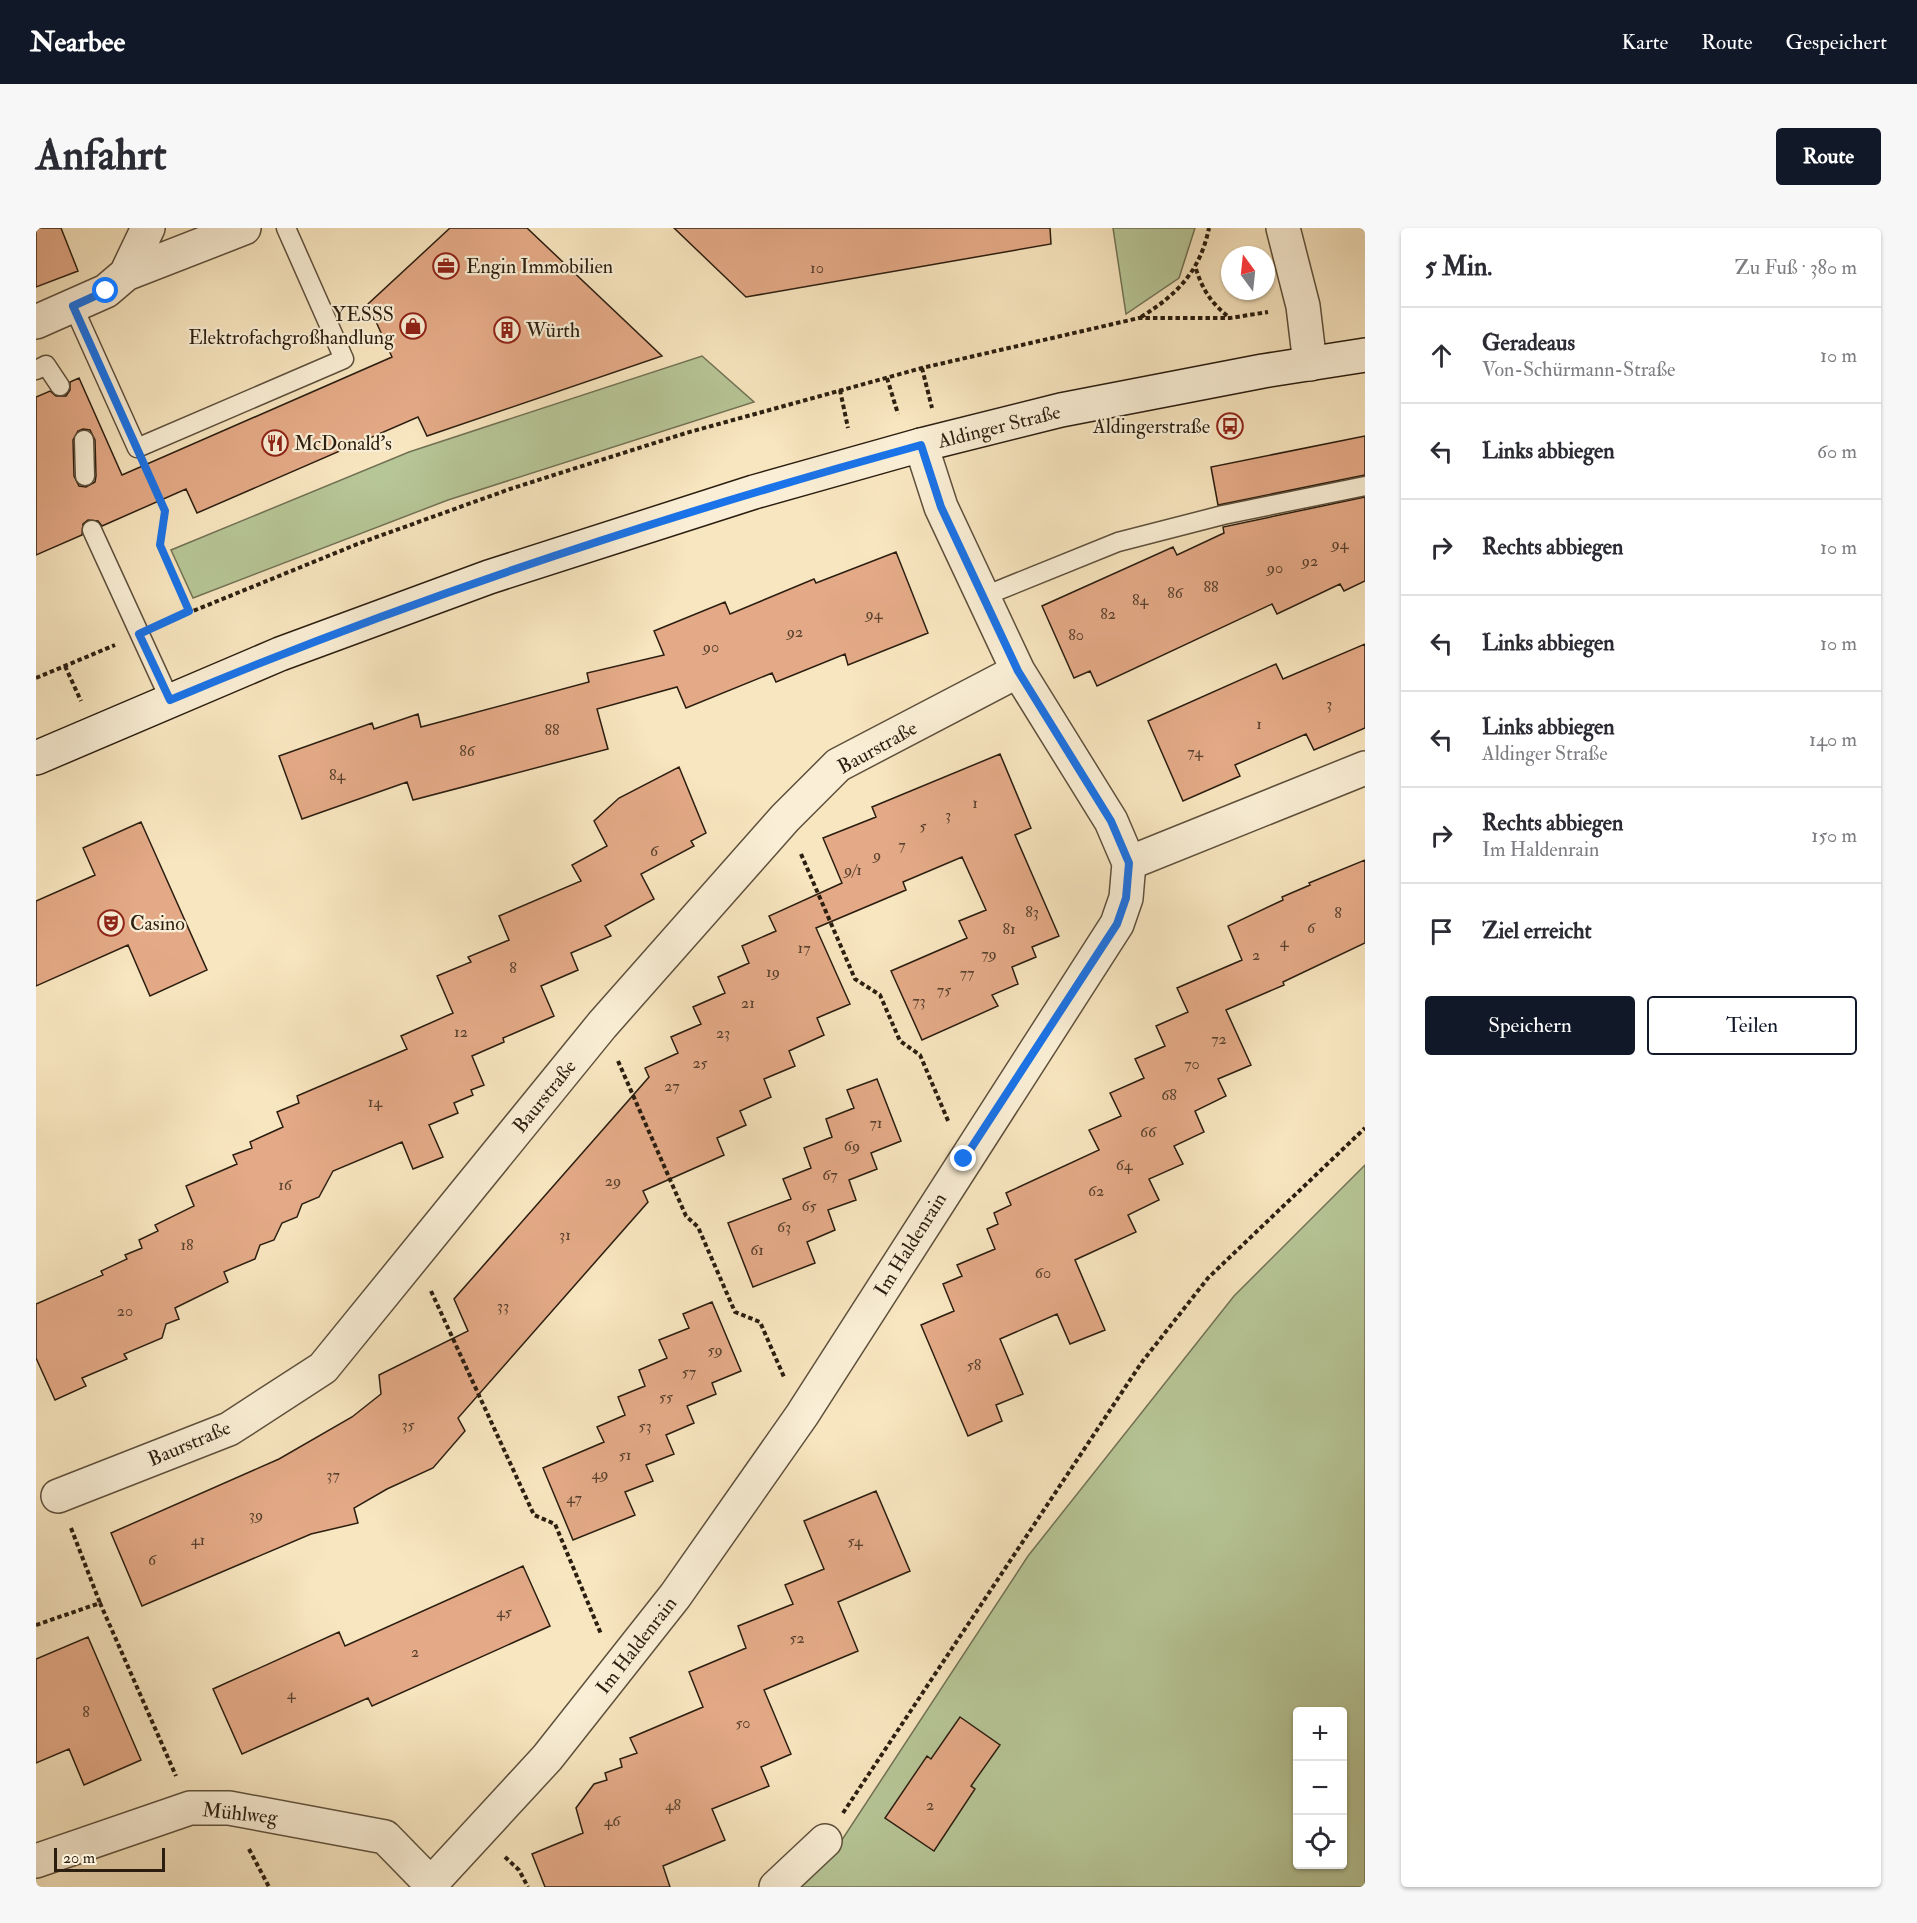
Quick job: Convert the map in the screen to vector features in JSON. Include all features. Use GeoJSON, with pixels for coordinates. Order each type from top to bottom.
{"type":"FeatureCollection","features":[{"type":"Feature","properties":{"kind":"street"},"geometry":{"type":"LineString","coordinates":[[126,274],[148,228]]}},
{"type":"Feature","properties":{"kind":"street"},"geometry":{"type":"LineString","coordinates":[[36,322],[106,291],[126,274],[244,228]]}},
{"type":"Feature","properties":{"kind":"street"},"geometry":{"type":"LineString","coordinates":[[1283,228],[1303,306],[1310,364]]}},
{"type":"Feature","properties":{"kind":"street","name":"Aldinger Straße"},"geometry":{"type":"LineString","coordinates":[[36,758],[280,654],[489,577],[754,492],[921,445],[1061,410],[1365,355]]}},
{"type":"Feature","properties":{"kind":"street","name":"Im Haldenrain"},"geometry":{"type":"LineString","coordinates":[[429,1886],[547,1758],[675,1596],[802,1415],[964,1159],[1117,924],[1126,898],[1129,863],[1111,821],[1018,671],[941,507],[921,445]]}},
{"type":"Feature","properties":{"kind":"street","name":"Baurstraße"},"geometry":{"type":"LineString","coordinates":[[58,1496],[229,1429],[323,1368],[602,1025],[785,818],[838,765],[1018,671]]}},
{"type":"Feature","properties":{"kind":"street"},"geometry":{"type":"LineString","coordinates":[[1129,863],[1365,768]]}},
{"type":"Feature","properties":{"kind":"street","name":"Mühlweg"},"geometry":{"type":"LineString","coordinates":[[36,1861],[190,1808],[229,1808],[385,1837],[429,1886]]}},
{"type":"Feature","properties":{"kind":"street"},"geometry":{"type":"LineString","coordinates":[[776,1887],[825,1841]]}},
{"type":"Feature","properties":{"kind":"lane"},"geometry":{"type":"LineString","coordinates":[[73,306],[137,448],[344,359],[286,228]]}},
{"type":"Feature","properties":{"kind":"lane"},"geometry":{"type":"LineString","coordinates":[[36,369],[46,365],[60,386]]}},
{"type":"Feature","properties":{"kind":"lane"},"geometry":{"type":"LineString","coordinates":[[84,440],[86,476]]}},
{"type":"Feature","properties":{"kind":"lane"},"geometry":{"type":"LineString","coordinates":[[982,597],[1118,542],[1223,515],[1365,486]]}},
{"type":"Feature","properties":{"kind":"lane"},"geometry":{"type":"LineString","coordinates":[[92,530],[170,700]]}},
{"type":"Feature","properties":{"kind":"path"},"geometry":{"type":"LineString","coordinates":[[1139,318],[1163,303],[1195,269],[1209,228]]}},
{"type":"Feature","properties":{"kind":"path"},"geometry":{"type":"LineString","coordinates":[[1195,269],[1202,289],[1214,306],[1230,318]]}},
{"type":"Feature","properties":{"kind":"path"},"geometry":{"type":"LineString","coordinates":[[36,678],[189,611],[360,543],[510,489],[686,433],[922,368],[1139,318],[1230,318],[1303,306]]}},
{"type":"Feature","properties":{"kind":"path"},"geometry":{"type":"LineString","coordinates":[[137,448],[165,511],[160,545],[189,611]]}},
{"type":"Feature","properties":{"kind":"path"},"geometry":{"type":"LineString","coordinates":[[785,818],[855,979],[880,995],[900,1041],[920,1055],[964,1159]]}},
{"type":"Feature","properties":{"kind":"path"},"geometry":{"type":"LineString","coordinates":[[602,1025],[686,1216],[698,1227],[735,1312],[760,1322],[802,1415]]}},
{"type":"Feature","properties":{"kind":"path"},"geometry":{"type":"LineString","coordinates":[[825,1841],[1142,1362],[1208,1278],[1365,1128]]}},
{"type":"Feature","properties":{"kind":"path"},"geometry":{"type":"LineString","coordinates":[[415,1256],[534,1515],[555,1524],[617,1670]]}},
{"type":"Feature","properties":{"kind":"path"},"geometry":{"type":"LineString","coordinates":[[58,1496],[100,1603],[190,1808]]}},
{"type":"Feature","properties":{"kind":"path"},"geometry":{"type":"LineString","coordinates":[[36,1626],[100,1603]]}},
{"type":"Feature","properties":{"kind":"path"},"geometry":{"type":"LineString","coordinates":[[503,1854],[519,1870],[528,1887]]}},
{"type":"Feature","properties":{"kind":"green space"},"geometry":{"type":"Polygon","coordinates":[[[1113,228],[1195,228],[1179,278],[1126,314],[1113,228]]]}},
{"type":"Feature","properties":{"kind":"green space"},"geometry":{"type":"Polygon","coordinates":[[[702,356],[754,402],[448,500],[193,598],[171,550],[409,452],[702,356]]]}},
{"type":"Feature","properties":{"kind":"green space"},"geometry":{"type":"Polygon","coordinates":[[[1365,1165],[1365,1887],[794,1887],[836,1849],[1028,1556],[1234,1296],[1365,1165]]]}},
{"type":"Feature","properties":{"kind":"building"},"geometry":{"type":"Polygon","coordinates":[[[36,228],[61,228],[78,271],[36,287],[36,228]]]}},
{"type":"Feature","properties":{"kind":"building"},"geometry":{"type":"Polygon","coordinates":[[[450,228],[527,228],[662,356],[427,436],[418,417],[197,513],[186,489],[102,526],[98,521],[88,520],[83,524],[82,535],[36,555],[36,397],[50,391],[56,396],[66,396],[70,390],[70,382],[79,378],[122,475],[392,357],[368,304],[450,228]],[[90,430],[78,431],[73,440],[74,476],[79,486],[86,487],[95,482],[96,476],[95,440],[90,430]]]}},
{"type":"Feature","properties":{"kind":"building"},"geometry":{"type":"Polygon","coordinates":[[[674,228],[1050,228],[1051,244],[746,297],[674,228]]]}},
{"type":"Feature","properties":{"kind":"building"},"geometry":{"type":"Polygon","coordinates":[[[1365,436],[1365,475],[1218,505],[1211,467],[1365,436]]]}},
{"type":"Feature","properties":{"kind":"building"},"geometry":{"type":"Polygon","coordinates":[[[1365,497],[1365,581],[1344,591],[1340,584],[1277,614],[1272,604],[1097,686],[1090,671],[1074,678],[1042,606],[1173,547],[1177,555],[1224,533],[1223,527],[1365,497]]]}},
{"type":"Feature","properties":{"kind":"building"},"geometry":{"type":"Polygon","coordinates":[[[896,552],[928,633],[848,665],[845,654],[776,682],[772,673],[686,708],[677,687],[597,709],[608,749],[413,800],[407,782],[302,819],[279,756],[372,723],[374,729],[418,714],[421,727],[589,682],[587,673],[664,655],[654,631],[725,602],[730,614],[814,579],[816,583],[896,552]]]}},
{"type":"Feature","properties":{"kind":"building"},"geometry":{"type":"Polygon","coordinates":[[[1365,644],[1365,728],[1314,750],[1306,734],[1235,765],[1240,776],[1183,801],[1148,721],[1276,664],[1283,679],[1365,644]]]}},
{"type":"Feature","properties":{"kind":"building"},"geometry":{"type":"Polygon","coordinates":[[[1000,754],[1031,828],[1015,835],[1059,936],[1032,947],[1036,957],[1012,967],[1018,984],[992,995],[998,1006],[922,1040],[891,971],[967,938],[959,921],[986,910],[962,857],[903,882],[906,890],[816,928],[850,1004],[817,1018],[824,1035],[789,1051],[795,1066],[764,1079],[771,1097],[740,1111],[746,1125],[717,1138],[724,1155],[643,1191],[648,1202],[458,1418],[465,1431],[433,1468],[387,1489],[354,1508],[358,1523],[311,1534],[142,1606],[111,1533],[279,1459],[352,1417],[381,1394],[379,1375],[468,1331],[454,1299],[649,1077],[645,1068],[678,1053],[671,1037],[701,1024],[693,1007],[725,993],[718,977],[749,963],[742,946],[776,931],[769,916],[842,883],[823,838],[876,817],[872,807],[1000,754]]]}},
{"type":"Feature","properties":{"kind":"building"},"geometry":{"type":"Polygon","coordinates":[[[679,767],[706,833],[691,841],[694,846],[641,874],[654,899],[605,926],[611,936],[571,953],[578,970],[541,986],[554,1016],[503,1038],[504,1042],[472,1056],[484,1085],[471,1090],[473,1095],[454,1103],[458,1113],[429,1125],[443,1157],[413,1169],[402,1142],[333,1171],[319,1197],[302,1204],[297,1217],[282,1223],[274,1240],[260,1245],[255,1259],[224,1272],[228,1282],[175,1308],[179,1319],[166,1324],[162,1338],[124,1354],[127,1359],[82,1378],[86,1386],[55,1400],[36,1358],[36,1304],[103,1275],[101,1271],[127,1259],[125,1255],[142,1248],[139,1240],[158,1231],[155,1225],[194,1206],[186,1186],[237,1164],[233,1155],[252,1148],[250,1142],[283,1127],[277,1112],[299,1103],[297,1096],[407,1049],[401,1036],[453,1013],[437,976],[471,962],[468,957],[509,940],[499,916],[581,881],[572,865],[607,846],[594,821],[619,798],[679,767]]]}},
{"type":"Feature","properties":{"kind":"building","name":"Casino"},"geometry":{"type":"Polygon","coordinates":[[[141,822],[207,970],[150,996],[128,945],[36,986],[36,901],[95,875],[83,848],[141,822]]]}},
{"type":"Feature","properties":{"kind":"building"},"geometry":{"type":"Polygon","coordinates":[[[1365,860],[1365,943],[1283,982],[1284,985],[1226,1010],[1251,1065],[1218,1079],[1226,1096],[1195,1111],[1204,1132],[1174,1146],[1183,1164],[1149,1179],[1159,1200],[1128,1215],[1136,1232],[1075,1260],[1105,1330],[1070,1344],[1057,1314],[1000,1339],[1023,1394],[996,1405],[1002,1421],[968,1436],[921,1325],[954,1311],[943,1284],[962,1276],[957,1265],[995,1249],[987,1229],[998,1224],[994,1213],[1011,1205],[1006,1193],[1099,1150],[1089,1130],[1121,1116],[1110,1093],[1144,1078],[1135,1059],[1165,1046],[1156,1026],[1188,1012],[1177,988],[1242,960],[1228,926],[1283,900],[1282,897],[1310,885],[1309,883],[1365,860]]]}},
{"type":"Feature","properties":{"kind":"building"},"geometry":{"type":"Polygon","coordinates":[[[877,1079],[901,1141],[871,1153],[877,1169],[849,1180],[856,1200],[828,1210],[835,1230],[807,1242],[815,1263],[753,1287],[728,1223],[791,1199],[783,1179],[811,1168],[804,1148],[832,1137],[826,1119],[854,1108],[847,1090],[877,1079]]]}},
{"type":"Feature","properties":{"kind":"building"},"geometry":{"type":"Polygon","coordinates":[[[712,1302],[741,1371],[712,1383],[716,1394],[687,1406],[694,1423],[666,1435],[674,1454],[646,1465],[653,1481],[625,1492],[635,1515],[573,1540],[543,1468],[604,1442],[597,1427],[625,1415],[618,1397],[645,1386],[639,1370],[667,1358],[659,1340],[689,1328],[683,1314],[712,1302]]]}},
{"type":"Feature","properties":{"kind":"building"},"geometry":{"type":"Polygon","coordinates":[[[876,1491],[910,1571],[838,1602],[858,1651],[764,1690],[791,1754],[761,1767],[769,1786],[712,1809],[725,1840],[663,1866],[670,1887],[545,1887],[532,1854],[583,1833],[576,1808],[594,1784],[607,1780],[605,1773],[622,1767],[620,1759],[637,1753],[630,1738],[703,1707],[689,1672],[746,1648],[738,1626],[793,1604],[785,1585],[824,1569],[804,1521],[876,1491]]]}},
{"type":"Feature","properties":{"kind":"building"},"geometry":{"type":"Polygon","coordinates":[[[523,1566],[550,1626],[372,1706],[368,1698],[242,1754],[213,1689],[339,1632],[345,1646],[523,1566]]]}},
{"type":"Feature","properties":{"kind":"building"},"geometry":{"type":"Polygon","coordinates":[[[88,1637],[141,1760],[84,1785],[69,1749],[36,1763],[36,1659],[88,1637]]]}},
{"type":"Feature","properties":{"kind":"building"},"geometry":{"type":"Polygon","coordinates":[[[960,1717],[1000,1745],[971,1786],[975,1789],[934,1851],[885,1818],[927,1756],[931,1759],[960,1717]]]}},
{"type":"Feature","properties":{"kind":"place","name":"Engin Immobilien"},"geometry":{"type":"Point","coordinates":[446,266]}},
{"type":"Feature","properties":{"kind":"place","name":"YESSS Elektrofachgroßhandlung"},"geometry":{"type":"Point","coordinates":[413,326]}},
{"type":"Feature","properties":{"kind":"place","name":"Würth"},"geometry":{"type":"Point","coordinates":[507,330]}},
{"type":"Feature","properties":{"kind":"place","name":"Aldingerstraße"},"geometry":{"type":"Point","coordinates":[1230,426]}},
{"type":"Feature","properties":{"kind":"place","name":"McDonald's"},"geometry":{"type":"Point","coordinates":[275,443]}},
{"type":"Feature","properties":{"kind":"place","name":"Casino"},"geometry":{"type":"Point","coordinates":[111,923]}},
{"type":"Feature","properties":{"kind":"route"},"geometry":{"type":"LineString","coordinates":[[106,291],[73,306],[165,511],[160,545],[189,611],[139,634],[170,700],[280,654],[489,577],[754,492],[921,445],[941,507],[1018,671],[1111,821],[1129,863],[1126,898],[1117,924],[964,1159]]}}]}
